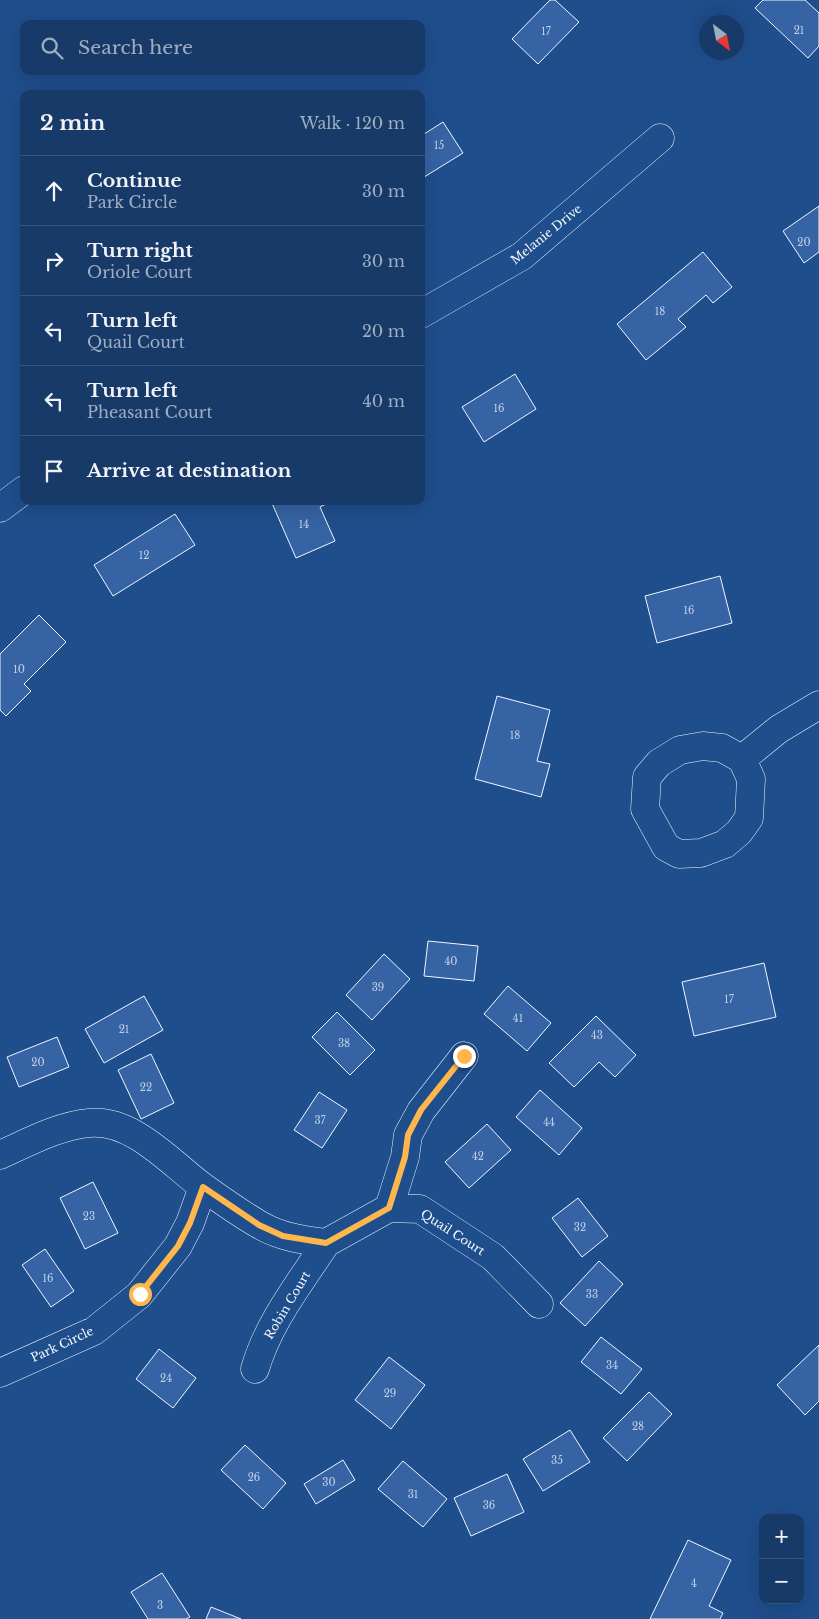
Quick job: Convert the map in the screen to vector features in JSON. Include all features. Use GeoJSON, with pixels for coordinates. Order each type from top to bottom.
{"type":"FeatureCollection","features":[{"type":"Feature","properties":{"kind":"street","name":"Melanie Drive"},"geometry":{"type":"LineString","coordinates":[[425,312],[522,256],[660,138]]}},
{"type":"Feature","properties":{"kind":"street"},"geometry":{"type":"LineString","coordinates":[[0,508],[20,493]]}},
{"type":"Feature","properties":{"kind":"street"},"geometry":{"type":"LineString","coordinates":[[742,759],[779,729],[819,705]]}},
{"type":"Feature","properties":{"kind":"street"},"geometry":{"type":"LineString","coordinates":[[0,1155],[60,1129],[91,1122],[110,1125],[139,1136],[203,1187],[259,1225],[283,1236],[326,1243],[389,1208],[405,1157],[408,1135],[421,1110],[464,1056]]}},
{"type":"Feature","properties":{"kind":"street","name":"Park Circle"},"geometry":{"type":"LineString","coordinates":[[0,1373],[94,1331],[140,1294],[178,1246],[190,1223],[203,1187]]}},
{"type":"Feature","properties":{"kind":"street","name":"Quail Court"},"geometry":{"type":"LineString","coordinates":[[389,1208],[420,1209],[493,1257],[539,1304]]}},
{"type":"Feature","properties":{"kind":"street","name":"Robin Court"},"geometry":{"type":"LineString","coordinates":[[255,1369],[261,1350],[274,1324],[326,1243]]}},
{"type":"Feature","properties":{"kind":"building"},"geometry":{"type":"Polygon","coordinates":[[[550,0],[555,0],[579,22],[538,64],[512,39],[550,0]]]}},
{"type":"Feature","properties":{"kind":"building"},"geometry":{"type":"Polygon","coordinates":[[[763,0],[805,0],[819,13],[819,46],[808,58],[755,8],[763,0]]]}},
{"type":"Feature","properties":{"kind":"building"},"geometry":{"type":"Polygon","coordinates":[[[443,122],[463,153],[425,177],[425,133],[443,122]]]}},
{"type":"Feature","properties":{"kind":"building"},"geometry":{"type":"Polygon","coordinates":[[[819,206],[819,252],[804,263],[783,231],[819,206]]]}},
{"type":"Feature","properties":{"kind":"building"},"geometry":{"type":"Polygon","coordinates":[[[703,252],[732,287],[713,303],[706,295],[678,319],[686,327],[646,360],[617,324],[703,252]]]}},
{"type":"Feature","properties":{"kind":"building"},"geometry":{"type":"Polygon","coordinates":[[[515,374],[536,409],[484,442],[462,407],[515,374]]]}},
{"type":"Feature","properties":{"kind":"building"},"geometry":{"type":"Polygon","coordinates":[[[273,505],[324,505],[320,507],[335,541],[296,558],[273,505]]]}},
{"type":"Feature","properties":{"kind":"building"},"geometry":{"type":"Polygon","coordinates":[[[175,514],[195,545],[113,596],[94,565],[175,514]]]}},
{"type":"Feature","properties":{"kind":"building"},"geometry":{"type":"Polygon","coordinates":[[[720,576],[732,623],[657,643],[645,596],[720,576]]]}},
{"type":"Feature","properties":{"kind":"building"},"geometry":{"type":"Polygon","coordinates":[[[39,615],[66,642],[24,684],[31,691],[6,716],[0,710],[0,654],[39,615]]]}},
{"type":"Feature","properties":{"kind":"building"},"geometry":{"type":"Polygon","coordinates":[[[497,696],[550,710],[537,761],[550,764],[541,797],[475,779],[497,696]]]}},
{"type":"Feature","properties":{"kind":"building"},"geometry":{"type":"Polygon","coordinates":[[[428,941],[478,946],[474,981],[424,976],[428,941]]]}},
{"type":"Feature","properties":{"kind":"building"},"geometry":{"type":"Polygon","coordinates":[[[384,954],[410,979],[372,1020],[346,995],[384,954]]]}},
{"type":"Feature","properties":{"kind":"building"},"geometry":{"type":"Polygon","coordinates":[[[764,963],[776,1017],[694,1036],[682,982],[764,963]]]}},
{"type":"Feature","properties":{"kind":"building"},"geometry":{"type":"Polygon","coordinates":[[[508,986],[551,1023],[527,1051],[484,1014],[508,986]]]}},
{"type":"Feature","properties":{"kind":"building"},"geometry":{"type":"Polygon","coordinates":[[[144,996],[163,1030],[104,1063],[85,1029],[144,996]]]}},
{"type":"Feature","properties":{"kind":"building"},"geometry":{"type":"Polygon","coordinates":[[[337,1012],[375,1050],[350,1075],[312,1037],[337,1012]]]}},
{"type":"Feature","properties":{"kind":"building"},"geometry":{"type":"Polygon","coordinates":[[[596,1016],[636,1055],[615,1077],[599,1062],[574,1087],[549,1063],[596,1016]]]}},
{"type":"Feature","properties":{"kind":"building"},"geometry":{"type":"Polygon","coordinates":[[[57,1037],[69,1067],[19,1087],[7,1057],[57,1037]]]}},
{"type":"Feature","properties":{"kind":"building"},"geometry":{"type":"Polygon","coordinates":[[[151,1054],[174,1103],[141,1119],[118,1070],[151,1054]]]}},
{"type":"Feature","properties":{"kind":"building"},"geometry":{"type":"Polygon","coordinates":[[[540,1090],[582,1128],[559,1155],[516,1117],[540,1090]]]}},
{"type":"Feature","properties":{"kind":"building"},"geometry":{"type":"Polygon","coordinates":[[[319,1092],[347,1110],[322,1148],[294,1130],[319,1092]]]}},
{"type":"Feature","properties":{"kind":"building"},"geometry":{"type":"Polygon","coordinates":[[[487,1124],[511,1150],[469,1188],[445,1162],[487,1124]]]}},
{"type":"Feature","properties":{"kind":"building"},"geometry":{"type":"Polygon","coordinates":[[[93,1182],[118,1233],[85,1249],[60,1198],[93,1182]]]}},
{"type":"Feature","properties":{"kind":"building"},"geometry":{"type":"Polygon","coordinates":[[[578,1198],[608,1236],[582,1257],[552,1218],[578,1198]]]}},
{"type":"Feature","properties":{"kind":"building"},"geometry":{"type":"Polygon","coordinates":[[[45,1249],[74,1291],[51,1307],[22,1265],[45,1249]]]}},
{"type":"Feature","properties":{"kind":"building"},"geometry":{"type":"Polygon","coordinates":[[[599,1261],[623,1284],[585,1326],[560,1303],[599,1261]]]}},
{"type":"Feature","properties":{"kind":"building"},"geometry":{"type":"Polygon","coordinates":[[[601,1337],[642,1369],[621,1394],[581,1362],[601,1337]]]}},
{"type":"Feature","properties":{"kind":"building"},"geometry":{"type":"Polygon","coordinates":[[[819,1345],[819,1401],[805,1415],[777,1385],[819,1345]]]}},
{"type":"Feature","properties":{"kind":"building"},"geometry":{"type":"Polygon","coordinates":[[[159,1349],[196,1378],[173,1408],[136,1379],[159,1349]]]}},
{"type":"Feature","properties":{"kind":"building"},"geometry":{"type":"Polygon","coordinates":[[[389,1357],[425,1385],[391,1429],[355,1400],[389,1357]]]}},
{"type":"Feature","properties":{"kind":"building"},"geometry":{"type":"Polygon","coordinates":[[[649,1392],[672,1414],[627,1461],[603,1438],[649,1392]]]}},
{"type":"Feature","properties":{"kind":"building"},"geometry":{"type":"Polygon","coordinates":[[[570,1430],[590,1462],[543,1491],[523,1459],[570,1430]]]}},
{"type":"Feature","properties":{"kind":"building"},"geometry":{"type":"Polygon","coordinates":[[[245,1445],[286,1483],[263,1509],[221,1470],[245,1445]]]}},
{"type":"Feature","properties":{"kind":"building"},"geometry":{"type":"Polygon","coordinates":[[[343,1460],[355,1480],[316,1504],[304,1484],[343,1460]]]}},
{"type":"Feature","properties":{"kind":"building"},"geometry":{"type":"Polygon","coordinates":[[[403,1461],[447,1499],[423,1527],[378,1489],[403,1461]]]}},
{"type":"Feature","properties":{"kind":"building"},"geometry":{"type":"Polygon","coordinates":[[[507,1474],[524,1512],[471,1536],[454,1498],[507,1474]]]}},
{"type":"Feature","properties":{"kind":"building"},"geometry":{"type":"Polygon","coordinates":[[[688,1540],[731,1560],[709,1606],[723,1613],[720,1619],[650,1619],[688,1540]]]}},
{"type":"Feature","properties":{"kind":"building"},"geometry":{"type":"Polygon","coordinates":[[[162,1573],[190,1617],[186,1619],[148,1619],[131,1592],[162,1573]]]}},
{"type":"Feature","properties":{"kind":"building"},"geometry":{"type":"Polygon","coordinates":[[[211,1607],[241,1619],[206,1619],[211,1607]]]}},
{"type":"Feature","properties":{"kind":"route"},"geometry":{"type":"LineString","coordinates":[[140,1294],[178,1246],[190,1223],[203,1187],[259,1225],[283,1236],[326,1243],[389,1208],[405,1157],[408,1135],[421,1110],[464,1056]]}}]}
